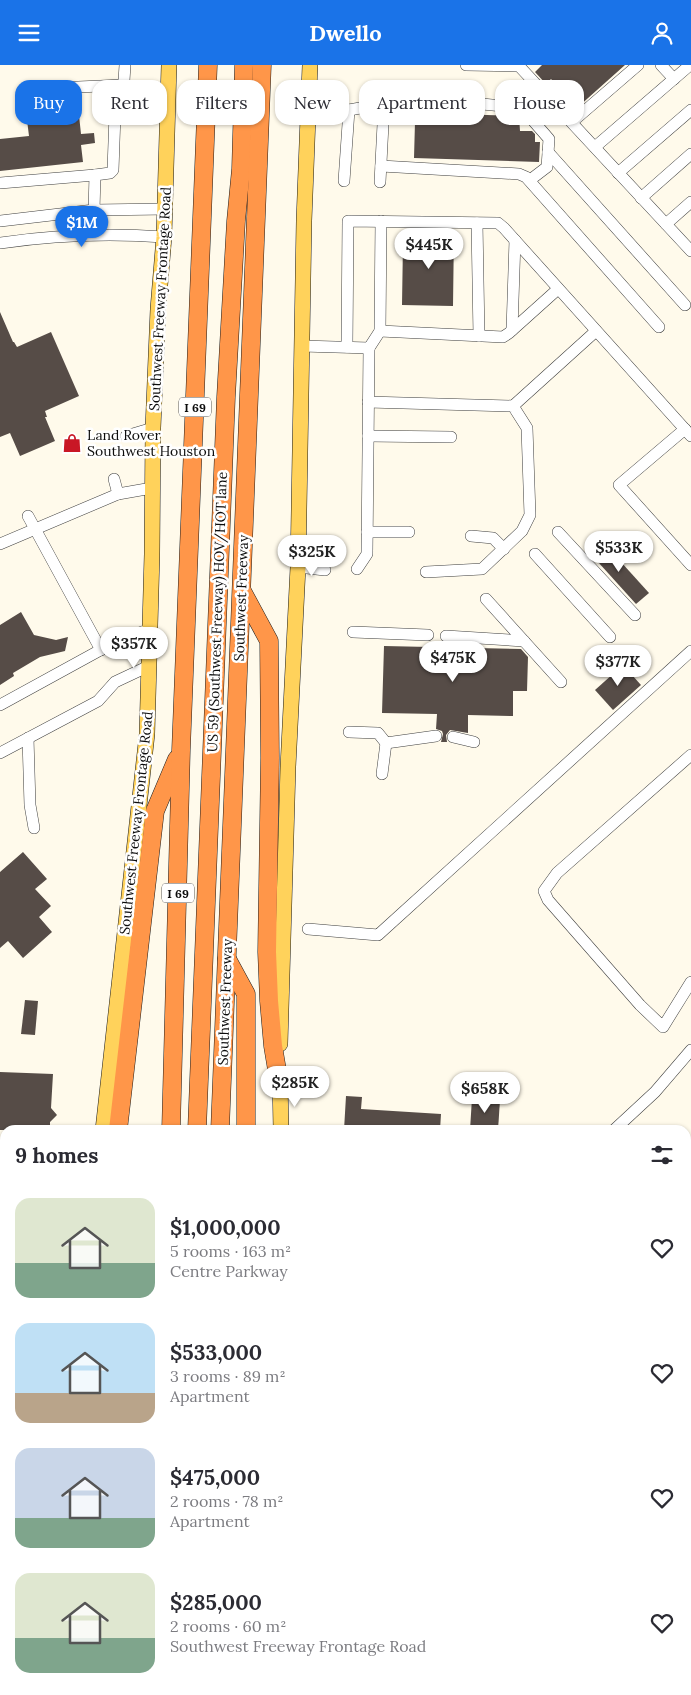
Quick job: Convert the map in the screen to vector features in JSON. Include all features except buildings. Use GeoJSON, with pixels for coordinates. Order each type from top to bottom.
{"type":"FeatureCollection","features":[{"type":"Feature","properties":{"kind":"highway","name":"I 69"},"geometry":{"type":"LineString","coordinates":[[171,1125],[181,750],[208,65]]}},
{"type":"Feature","properties":{"kind":"highway"},"geometry":{"type":"LineString","coordinates":[[232,65],[236,221]]}},
{"type":"Feature","properties":{"kind":"highway","name":"US 59 (Southwest Freeway) HOV/HOT lane"},"geometry":{"type":"LineString","coordinates":[[197,1125],[226,397],[236,221],[241,169],[244,65]]}},
{"type":"Feature","properties":{"kind":"highway","name":"Southwest Freeway"},"geometry":{"type":"LineString","coordinates":[[220,1125],[262,65]]}},
{"type":"Feature","properties":{"kind":"highway"},"geometry":{"type":"LineString","coordinates":[[242,589],[269,641],[270,758],[267,951],[269,1010],[280,1088]]}},
{"type":"Feature","properties":{"kind":"highway"},"geometry":{"type":"LineString","coordinates":[[119,1125],[155,811],[181,750]]}},
{"type":"Feature","properties":{"kind":"highway"},"geometry":{"type":"LineString","coordinates":[[227,958],[246,994],[246,1125]]}},
{"type":"Feature","properties":{"kind":"main road","name":"Southwest Freeway Frontage Road"},"geometry":{"type":"LineString","coordinates":[[167,113],[169,65]]}},
{"type":"Feature","properties":{"kind":"main road"},"geometry":{"type":"LineString","coordinates":[[309,80],[310,65]]}},
{"type":"Feature","properties":{"kind":"main road","name":"Southwest Freeway Frontage Road"},"geometry":{"type":"LineString","coordinates":[[104,1125],[147,734],[153,428],[158,309],[164,237],[167,125]]}},
{"type":"Feature","properties":{"kind":"main road"},"geometry":{"type":"LineString","coordinates":[[281,1125],[280,1009],[287,776],[298,567],[307,125]]}},
{"type":"Feature","properties":{"kind":"street"},"geometry":{"type":"LineString","coordinates":[[124,80],[125,65]]}},
{"type":"Feature","properties":{"kind":"street"},"geometry":{"type":"LineString","coordinates":[[466,65],[519,66],[532,80]]}},
{"type":"Feature","properties":{"kind":"street"},"geometry":{"type":"LineString","coordinates":[[584,112],[638,65]]}},
{"type":"Feature","properties":{"kind":"street"},"geometry":{"type":"LineString","coordinates":[[661,65],[674,79]]}},
{"type":"Feature","properties":{"kind":"street"},"geometry":{"type":"LineString","coordinates":[[595,147],[690,66]]}},
{"type":"Feature","properties":{"kind":"street"},"geometry":{"type":"LineString","coordinates":[[485,104],[522,108],[549,139],[547,167],[530,180]]}},
{"type":"Feature","properties":{"kind":"street"},"geometry":{"type":"LineString","coordinates":[[349,110],[359,109]]}},
{"type":"Feature","properties":{"kind":"street"},"geometry":{"type":"LineString","coordinates":[[618,173],[691,110]]}},
{"type":"Feature","properties":{"kind":"street"},"geometry":{"type":"LineString","coordinates":[[0,183],[110,173],[113,170],[114,125]]}},
{"type":"Feature","properties":{"kind":"street"},"geometry":{"type":"LineString","coordinates":[[344,181],[348,125]]}},
{"type":"Feature","properties":{"kind":"street"},"geometry":{"type":"LineString","coordinates":[[380,182],[383,125]]}},
{"type":"Feature","properties":{"kind":"street"},"geometry":{"type":"LineString","coordinates":[[575,125],[690,248]]}},
{"type":"Feature","properties":{"kind":"street"},"geometry":{"type":"LineString","coordinates":[[548,152],[685,305]]}},
{"type":"Feature","properties":{"kind":"street"},"geometry":{"type":"LineString","coordinates":[[642,197],[691,155]]}},
{"type":"Feature","properties":{"kind":"street"},"geometry":{"type":"LineString","coordinates":[[381,166],[519,174],[530,180],[659,327]]}},
{"type":"Feature","properties":{"kind":"street"},"geometry":{"type":"LineString","coordinates":[[94,210],[95,175]]}},
{"type":"Feature","properties":{"kind":"street"},"geometry":{"type":"LineString","coordinates":[[666,224],[691,202]]}},
{"type":"Feature","properties":{"kind":"street"},"geometry":{"type":"LineString","coordinates":[[0,221],[94,210],[165,209]]}},
{"type":"Feature","properties":{"kind":"street"},"geometry":{"type":"LineString","coordinates":[[347,347],[348,221],[498,223],[688,433],[619,485],[691,565]]}},
{"type":"Feature","properties":{"kind":"street"},"geometry":{"type":"LineString","coordinates":[[356,569],[367,553],[369,348],[380,331],[381,221]]}},
{"type":"Feature","properties":{"kind":"street"},"geometry":{"type":"LineString","coordinates":[[477,223],[479,336]]}},
{"type":"Feature","properties":{"kind":"street"},"geometry":{"type":"LineString","coordinates":[[0,243],[34,238],[99,234],[164,237]]}},
{"type":"Feature","properties":{"kind":"street"},"geometry":{"type":"LineString","coordinates":[[512,330],[515,240]]}},
{"type":"Feature","properties":{"kind":"street"},"geometry":{"type":"LineString","coordinates":[[380,331],[503,337],[558,289]]}},
{"type":"Feature","properties":{"kind":"street"},"geometry":{"type":"LineString","coordinates":[[368,402],[513,406],[596,331]]}},
{"type":"Feature","properties":{"kind":"street"},"geometry":{"type":"LineString","coordinates":[[302,346],[369,348]]}},
{"type":"Feature","properties":{"kind":"street"},"geometry":{"type":"LineString","coordinates":[[426,572],[482,569],[522,531],[530,515],[527,427],[513,406]]}},
{"type":"Feature","properties":{"kind":"street"},"geometry":{"type":"LineString","coordinates":[[126,436],[153,428]]}},
{"type":"Feature","properties":{"kind":"street"},"geometry":{"type":"LineString","coordinates":[[368,436],[451,437]]}},
{"type":"Feature","properties":{"kind":"street"},"geometry":{"type":"LineString","coordinates":[[114,479],[118,494]]}},
{"type":"Feature","properties":{"kind":"street"},"geometry":{"type":"LineString","coordinates":[[0,544],[118,494],[152,488]]}},
{"type":"Feature","properties":{"kind":"street"},"geometry":{"type":"LineString","coordinates":[[28,516],[101,650]]}},
{"type":"Feature","properties":{"kind":"street"},"geometry":{"type":"LineString","coordinates":[[367,531],[409,532]]}},
{"type":"Feature","properties":{"kind":"street"},"geometry":{"type":"LineString","coordinates":[[558,532],[635,615]]}},
{"type":"Feature","properties":{"kind":"street"},"geometry":{"type":"LineString","coordinates":[[472,536],[493,538],[504,549]]}},
{"type":"Feature","properties":{"kind":"street"},"geometry":{"type":"LineString","coordinates":[[535,554],[610,637]]}},
{"type":"Feature","properties":{"kind":"street"},"geometry":{"type":"LineString","coordinates":[[298,567],[325,569]]}},
{"type":"Feature","properties":{"kind":"street"},"geometry":{"type":"LineString","coordinates":[[486,599],[561,682]]}},
{"type":"Feature","properties":{"kind":"street"},"geometry":{"type":"LineString","coordinates":[[0,705],[115,642],[150,629]]}},
{"type":"Feature","properties":{"kind":"street"},"geometry":{"type":"LineString","coordinates":[[354,632],[428,635]]}},
{"type":"Feature","properties":{"kind":"street"},"geometry":{"type":"LineString","coordinates":[[446,635],[524,641]]}},
{"type":"Feature","properties":{"kind":"street"},"geometry":{"type":"LineString","coordinates":[[308,929],[378,935],[691,651]]}},
{"type":"Feature","properties":{"kind":"street"},"geometry":{"type":"LineString","coordinates":[[0,753],[98,701],[115,682],[149,666]]}},
{"type":"Feature","properties":{"kind":"street"},"geometry":{"type":"LineString","coordinates":[[349,732],[378,733],[386,743],[382,774]]}},
{"type":"Feature","properties":{"kind":"street"},"geometry":{"type":"LineString","coordinates":[[386,743],[436,736]]}},
{"type":"Feature","properties":{"kind":"street"},"geometry":{"type":"LineString","coordinates":[[453,737],[474,742]]}},
{"type":"Feature","properties":{"kind":"street"},"geometry":{"type":"LineString","coordinates":[[28,738],[30,805],[34,829]]}},
{"type":"Feature","properties":{"kind":"street"},"geometry":{"type":"LineString","coordinates":[[691,755],[557,873],[544,891],[548,900],[640,1005],[663,1027],[691,982]]}},
{"type":"Feature","properties":{"kind":"street"},"geometry":{"type":"LineString","coordinates":[[619,1125],[655,1092],[691,1050]]}},
{"type":"Feature","properties":{"kind":"place","name":"Land Rover Southwest Houston"},"geometry":{"type":"Point","coordinates":[72,443]}}]}
